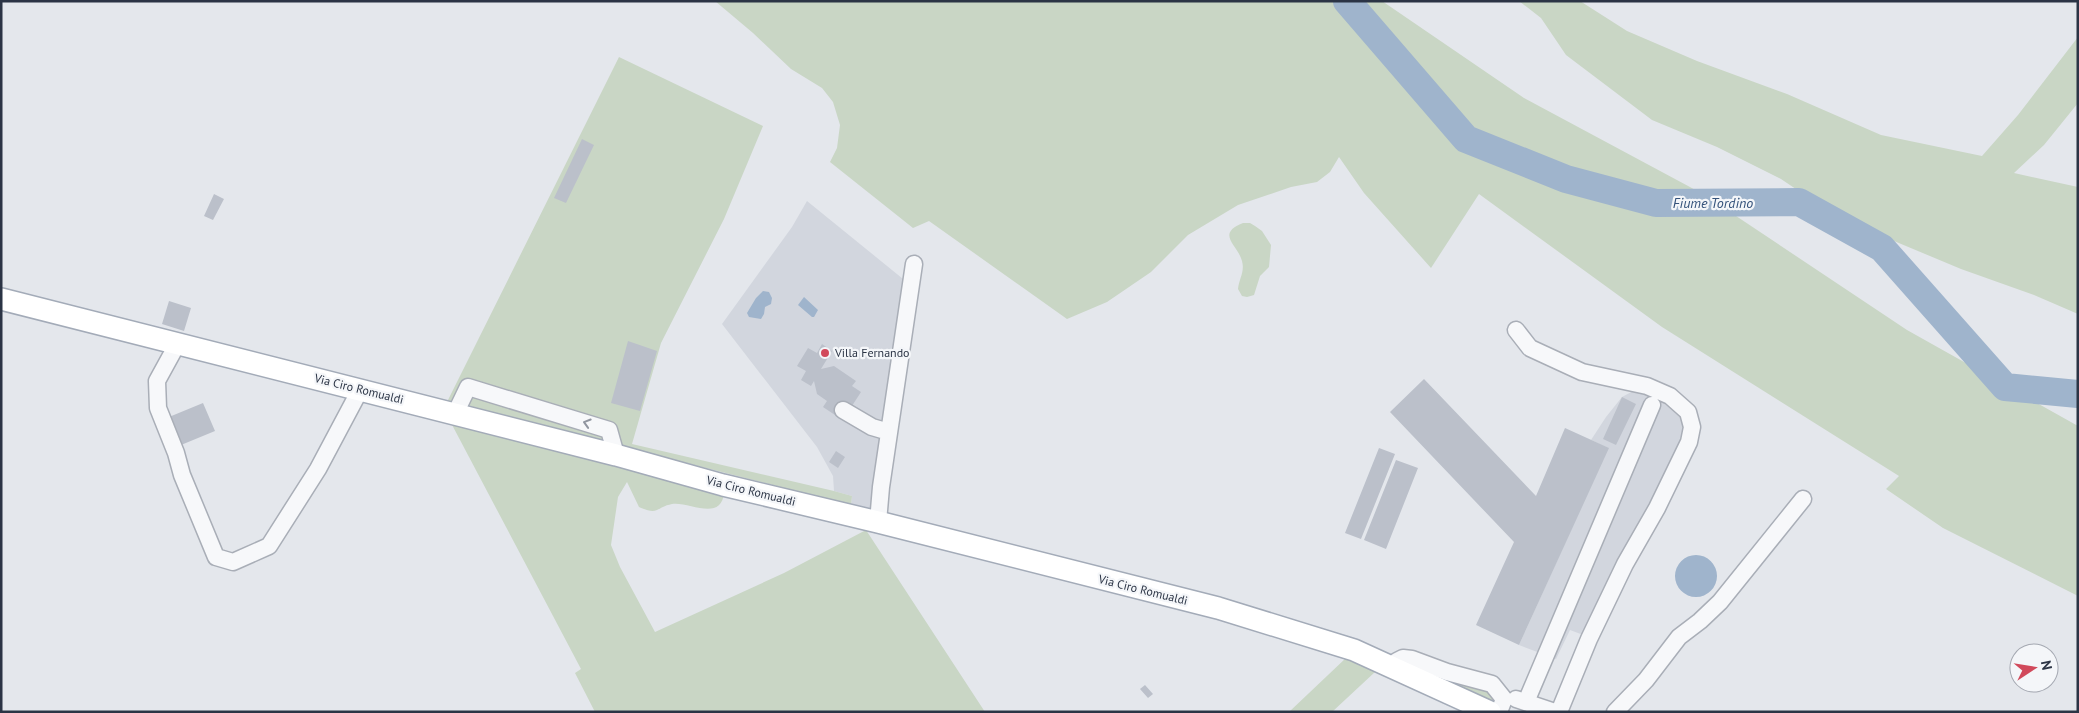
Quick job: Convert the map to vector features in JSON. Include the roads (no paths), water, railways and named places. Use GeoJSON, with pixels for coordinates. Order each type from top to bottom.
{"type":"FeatureCollection","features":[{"type":"Feature","properties":{"kind":"main road","name":"Via Ciro Romualdi"},"geometry":{"type":"LineString","coordinates":[[1,298],[616,454],[723,485],[1218,608],[1354,650],[1393,668],[1498,707]]}},
{"type":"Feature","properties":{"kind":"lane"},"geometry":{"type":"LineString","coordinates":[[878,522],[889,432],[914,264]]}},
{"type":"Feature","properties":{"kind":"lane"},"geometry":{"type":"LineString","coordinates":[[1516,330],[1530,348],[1582,372],[1647,386],[1670,396],[1688,412],[1692,427],[1689,442],[1657,508],[1624,564],[1589,639],[1559,712]]}},
{"type":"Feature","properties":{"kind":"lane"},"geometry":{"type":"LineString","coordinates":[[176,343],[157,381],[158,408],[176,453],[182,475],[216,557],[233,562],[269,546],[318,470],[360,390]]}},
{"type":"Feature","properties":{"kind":"lane"},"geometry":{"type":"LineString","coordinates":[[455,414],[468,387],[609,430],[616,454]]}},
{"type":"Feature","properties":{"kind":"lane"},"geometry":{"type":"LineString","coordinates":[[1526,702],[1652,404]]}},
{"type":"Feature","properties":{"kind":"lane"},"geometry":{"type":"LineString","coordinates":[[843,410],[872,427],[889,432]]}},
{"type":"Feature","properties":{"kind":"lane"},"geometry":{"type":"LineString","coordinates":[[1615,712],[1646,680],[1679,637],[1720,602],[1803,499]]}},
{"type":"Feature","properties":{"kind":"lane"},"geometry":{"type":"LineString","coordinates":[[1498,707],[1512,697],[1554,712]]}},
{"type":"Feature","properties":{"kind":"water"},"geometry":{"type":"Polygon","coordinates":[[[763,291],[769,292],[772,298],[771,304],[765,307],[761,319],[749,317],[747,313],[756,298],[763,291]]]}},
{"type":"Feature","properties":{"kind":"water"},"geometry":{"type":"Polygon","coordinates":[[[804,297],[818,310],[814,317],[798,305],[804,297]]]}},
{"type":"Feature","properties":{"kind":"water"},"geometry":{"type":"Polygon","coordinates":[[[1696,555],[1711,561],[1717,576],[1711,591],[1696,597],[1681,591],[1675,576],[1681,561],[1696,555]]]}},
{"type":"Feature","properties":{"kind":"waterway","name":"Fiume Tordino"},"geometry":{"type":"LineString","coordinates":[[1347,1],[1466,139],[1566,179],[1656,203],[1799,202],[1882,248],[2005,387],[2078,394]]}},
{"type":"Feature","properties":{"kind":"place","name":"Villa Fernando"},"geometry":{"type":"Point","coordinates":[825,353]}}]}
